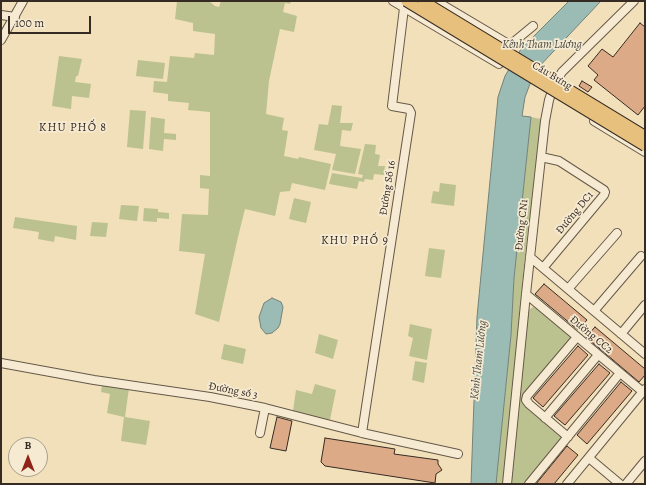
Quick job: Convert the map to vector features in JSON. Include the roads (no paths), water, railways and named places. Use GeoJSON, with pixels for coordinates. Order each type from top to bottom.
{"type":"FeatureCollection","features":[{"type":"Feature","properties":{"kind":"main road","name":"Cầu Bưng"},"geometry":{"type":"LineString","coordinates":[[424,1],[645,136]]}},
{"type":"Feature","properties":{"kind":"main road","name":"Cầu Bưng"},"geometry":{"type":"LineString","coordinates":[[405,5],[645,146]]}},
{"type":"Feature","properties":{"kind":"street"},"geometry":{"type":"LineString","coordinates":[[1,40],[23,1]]}},
{"type":"Feature","properties":{"kind":"street"},"geometry":{"type":"LineString","coordinates":[[393,1],[405,5],[499,64],[510,45],[533,26]]}},
{"type":"Feature","properties":{"kind":"street"},"geometry":{"type":"LineString","coordinates":[[436,1],[510,45]]}},
{"type":"Feature","properties":{"kind":"street","name":"Đường CN1"},"geometry":{"type":"LineString","coordinates":[[507,484],[526,294],[547,109],[556,80],[564,69],[634,1]]}},
{"type":"Feature","properties":{"kind":"street","name":"Đường Số 16"},"geometry":{"type":"LineString","coordinates":[[362,433],[411,113],[409,109],[392,106],[405,5]]}},
{"type":"Feature","properties":{"kind":"street"},"geometry":{"type":"LineString","coordinates":[[1,15],[15,17]]}},
{"type":"Feature","properties":{"kind":"street"},"geometry":{"type":"LineString","coordinates":[[551,94],[645,152]]}},
{"type":"Feature","properties":{"kind":"street","name":"Đường DC1"},"geometry":{"type":"LineString","coordinates":[[541,157],[559,161],[605,192],[543,268]]}},
{"type":"Feature","properties":{"kind":"street"},"geometry":{"type":"LineString","coordinates":[[568,289],[617,233]]}},
{"type":"Feature","properties":{"kind":"street"},"geometry":{"type":"LineString","coordinates":[[594,311],[642,256]]}},
{"type":"Feature","properties":{"kind":"street"},"geometry":{"type":"LineString","coordinates":[[530,257],[645,354]]}},
{"type":"Feature","properties":{"kind":"street","name":"Đường CC2"},"geometry":{"type":"LineString","coordinates":[[526,294],[598,355],[644,391]]}},
{"type":"Feature","properties":{"kind":"street"},"geometry":{"type":"LineString","coordinates":[[621,334],[645,305]]}},
{"type":"Feature","properties":{"kind":"street"},"geometry":{"type":"LineString","coordinates":[[568,437],[529,404],[526,398],[577,337]]}},
{"type":"Feature","properties":{"kind":"street"},"geometry":{"type":"LineString","coordinates":[[545,418],[598,355]]}},
{"type":"Feature","properties":{"kind":"street","name":"Đường số 3"},"geometry":{"type":"LineString","coordinates":[[1,363],[265,408],[362,433],[458,454]]}},
{"type":"Feature","properties":{"kind":"street"},"geometry":{"type":"LineString","coordinates":[[529,484],[620,373]]}},
{"type":"Feature","properties":{"kind":"street"},"geometry":{"type":"LineString","coordinates":[[567,484],[644,391]]}},
{"type":"Feature","properties":{"kind":"street"},"geometry":{"type":"LineString","coordinates":[[260,433],[265,408]]}},
{"type":"Feature","properties":{"kind":"street"},"geometry":{"type":"LineString","coordinates":[[589,458],[620,484]]}},
{"type":"Feature","properties":{"kind":"street"},"geometry":{"type":"LineString","coordinates":[[626,484],[645,461]]}},
{"type":"Feature","properties":{"kind":"water","name":"Kênh Tham Lương"},"geometry":{"type":"Polygon","coordinates":[[[569,1],[601,1],[535,71],[525,97],[522,116],[531,117],[514,278],[511,335],[496,484],[471,484],[477,317],[498,97],[505,76],[521,49],[569,1]]]}},
{"type":"Feature","properties":{"kind":"water"},"geometry":{"type":"Polygon","coordinates":[[[272,298],[281,302],[283,307],[278,328],[272,333],[266,334],[261,328],[259,317],[264,303],[272,298]]]}},
{"type":"Feature","properties":{"kind":"district","name":"KHU PHỐ 8"},"geometry":{"type":"Point","coordinates":[73,128]}},
{"type":"Feature","properties":{"kind":"district","name":"KHU PHỐ 9"},"geometry":{"type":"Point","coordinates":[355,241]}}]}
